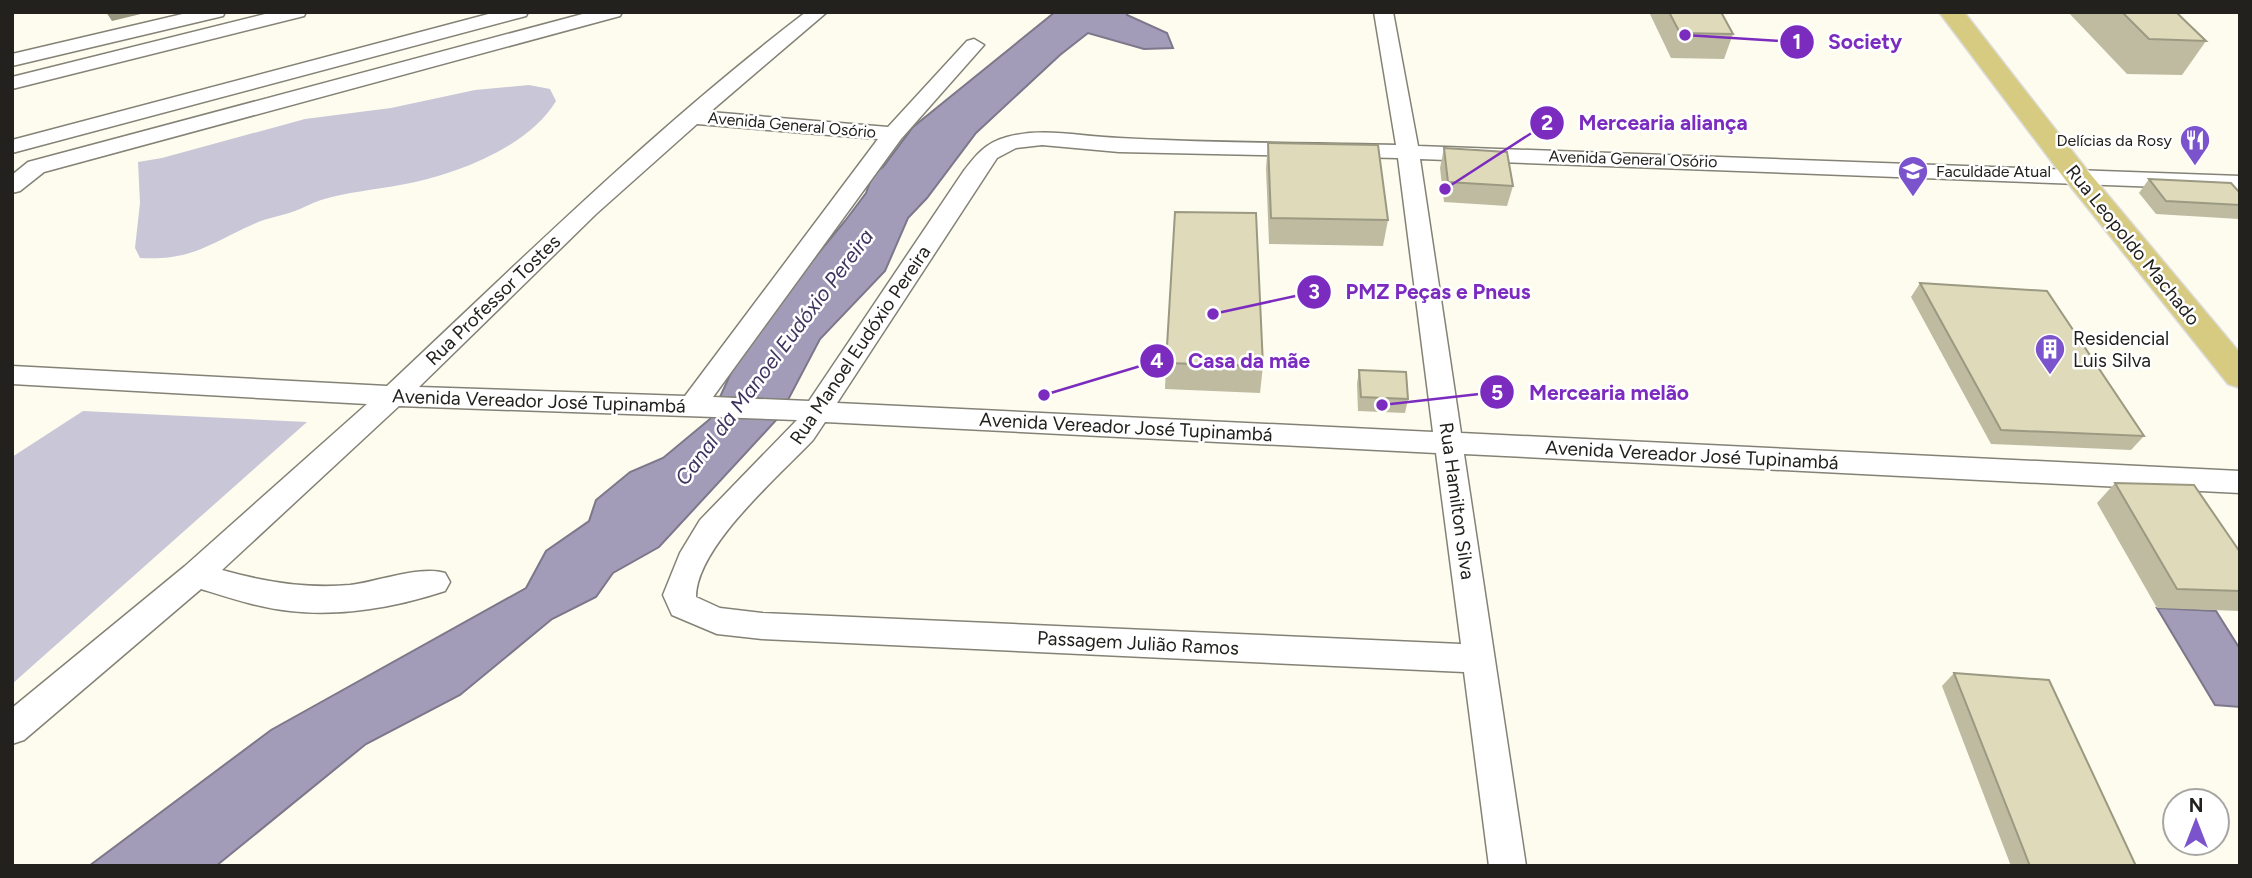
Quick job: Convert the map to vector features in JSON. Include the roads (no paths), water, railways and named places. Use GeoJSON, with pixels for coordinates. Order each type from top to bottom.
{"type":"FeatureCollection","features":[{"type":"Feature","properties":{"kind":"main road","name":"Rua Leopoldo Machado"},"geometry":{"type":"LineString","coordinates":[[1951,12],[2077,176],[2240,376]]}},
{"type":"Feature","properties":{"kind":"street"},"geometry":{"type":"LineString","coordinates":[[12,47],[160,12]]}},
{"type":"Feature","properties":{"kind":"street"},"geometry":{"type":"LineString","coordinates":[[12,60],[216,12]]}},
{"type":"Feature","properties":{"kind":"street"},"geometry":{"type":"LineString","coordinates":[[12,83],[297,12]]}},
{"type":"Feature","properties":{"kind":"street"},"geometry":{"type":"LineString","coordinates":[[12,147],[519,12]]}},
{"type":"Feature","properties":{"kind":"street","name":"Rua Professor Tostes"},"geometry":{"type":"LineString","coordinates":[[12,729],[196,575],[393,396],[588,209],[760,57],[818,12]]}},
{"type":"Feature","properties":{"kind":"street","name":"Rua Hamilton Silva"},"geometry":{"type":"LineString","coordinates":[[1383,12],[1408,152],[1507,866]]}},
{"type":"Feature","properties":{"kind":"street"},"geometry":{"type":"LineString","coordinates":[[12,174],[611,13]]}},
{"type":"Feature","properties":{"kind":"street"},"geometry":{"type":"LineString","coordinates":[[698,406],[893,134],[974,45]]}},
{"type":"Feature","properties":{"kind":"street","name":"Avenida General Osório"},"geometry":{"type":"LineString","coordinates":[[692,117],[893,134]]}},
{"type":"Feature","properties":{"kind":"street","name":"Avenida General Osório"},"geometry":{"type":"LineString","coordinates":[[1026,139],[1119,145],[1408,152],[2240,183]]}},
{"type":"Feature","properties":{"kind":"street","name":"Rua Manoel Eudóxio Pereira"},"geometry":{"type":"LineString","coordinates":[[796,627],[717,621],[683,606],[679,595],[695,553],[711,528],[797,440],[805,411],[989,153],[1026,139]]}},
{"type":"Feature","properties":{"kind":"street"},"geometry":{"type":"LineString","coordinates":[[12,186],[36,167]]}},
{"type":"Feature","properties":{"kind":"street","name":"Avenida Vereador José Tupinambá"},"geometry":{"type":"LineString","coordinates":[[12,375],[393,396],[698,406],[2240,482]]}},
{"type":"Feature","properties":{"kind":"street"},"geometry":{"type":"LineString","coordinates":[[196,575],[269,596],[299,600],[361,597],[433,582]]}},
{"type":"Feature","properties":{"kind":"street","name":"Passagem Julião Ramos"},"geometry":{"type":"LineString","coordinates":[[796,627],[1480,659]]}},
{"type":"Feature","properties":{"kind":"water","name":"Canal da Manoel Eudóxio Pereira"},"geometry":{"type":"Polygon","coordinates":[[[1055,12],[1128,12],[1127,15],[1167,33],[1173,48],[1144,49],[1088,33],[1060,55],[976,133],[927,198],[908,218],[885,271],[820,339],[779,417],[659,547],[613,573],[596,597],[552,619],[460,695],[366,744],[216,866],[89,866],[271,730],[526,588],[546,551],[589,521],[596,500],[630,472],[663,458],[710,419],[745,342],[845,221],[866,193],[873,174],[883,167],[913,127],[1055,12]]]}},
{"type":"Feature","properties":{"kind":"water"},"geometry":{"type":"Polygon","coordinates":[[[2157,608],[2216,611],[2240,649],[2240,707],[2215,705],[2157,608]]]}},
{"type":"Feature","properties":{"kind":"place","name":"Society"},"geometry":{"type":"Point","coordinates":[1685,35]}},
{"type":"Feature","properties":{"kind":"place","name":"Delícias da Rosy"},"geometry":{"type":"Point","coordinates":[2195,167]}},
{"type":"Feature","properties":{"kind":"place","name":"Mercearia aliança"},"geometry":{"type":"Point","coordinates":[1445,189]}},
{"type":"Feature","properties":{"kind":"place","name":"Faculdade Atual"},"geometry":{"type":"Point","coordinates":[1913,198]}},
{"type":"Feature","properties":{"kind":"place","name":"PMZ Peças e Pneus"},"geometry":{"type":"Point","coordinates":[1213,314]}},
{"type":"Feature","properties":{"kind":"place","name":"Residencial Luis Silva"},"geometry":{"type":"Point","coordinates":[2050,376]}},
{"type":"Feature","properties":{"kind":"place","name":"Casa da mãe"},"geometry":{"type":"Point","coordinates":[1044,395]}},
{"type":"Feature","properties":{"kind":"place","name":"Mercearia melão"},"geometry":{"type":"Point","coordinates":[1382,405]}}]}
